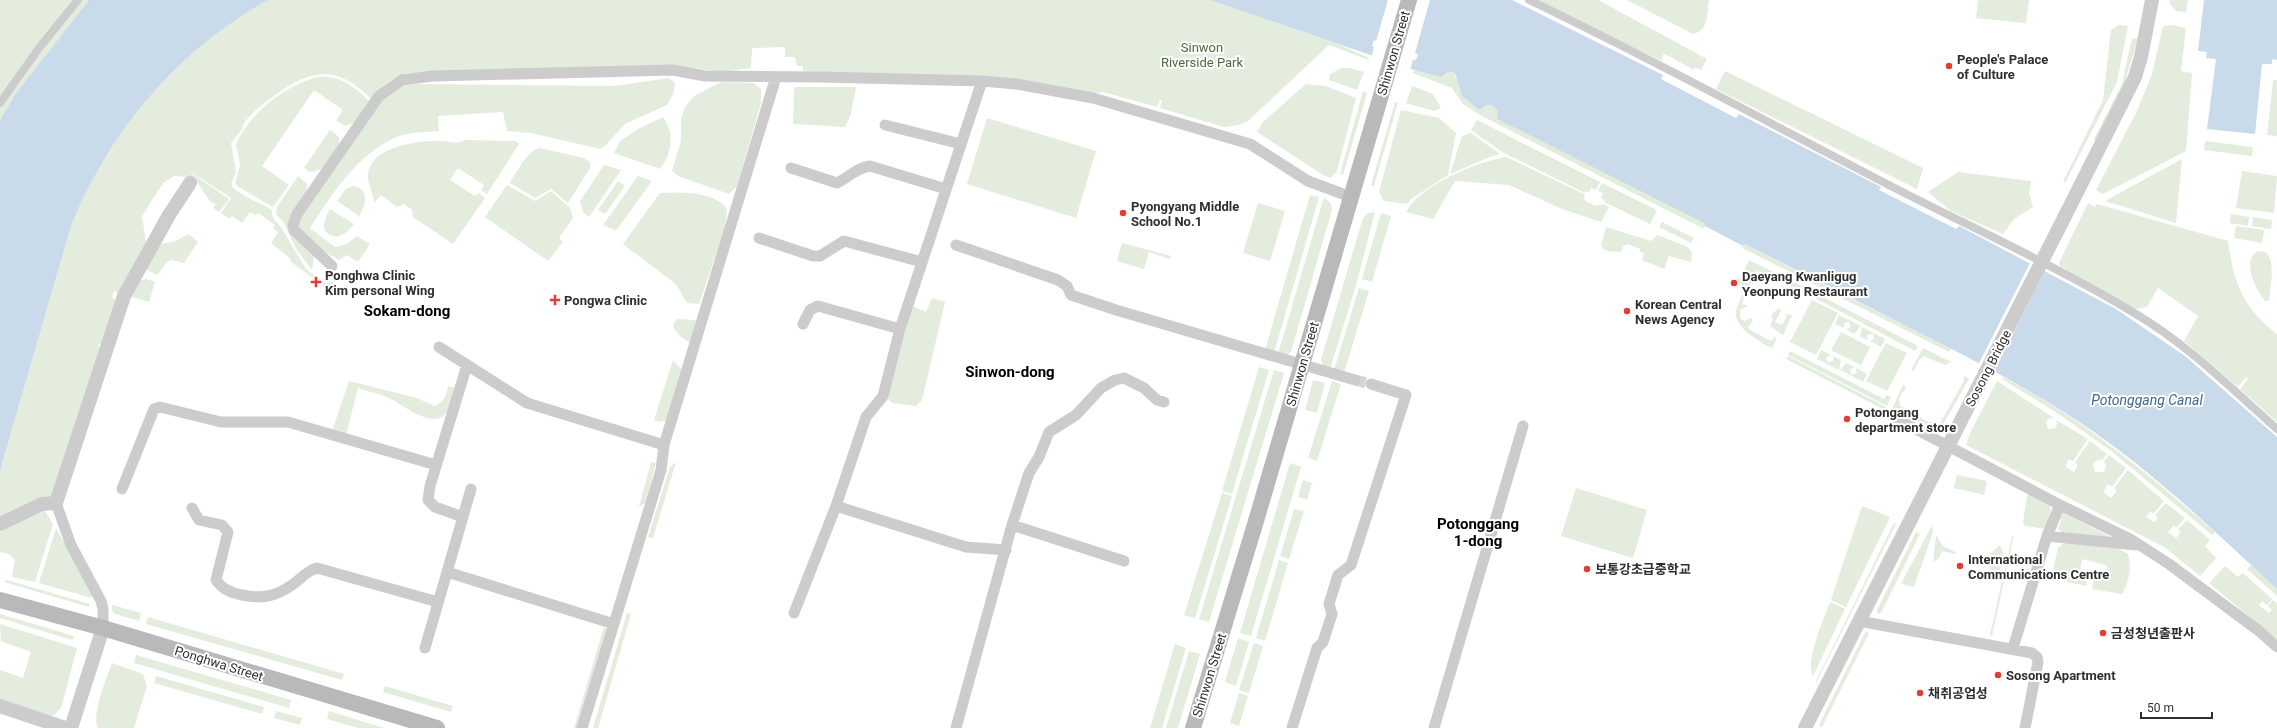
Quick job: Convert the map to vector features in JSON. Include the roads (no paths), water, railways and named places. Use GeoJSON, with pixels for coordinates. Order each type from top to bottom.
{"type":"FeatureCollection","features":[{"type":"Feature","properties":{"kind":"main road","name":"Shinwon Street"},"geometry":{"type":"LineString","coordinates":[[1193,728],[1409,0]]}},
{"type":"Feature","properties":{"kind":"main road","name":"Ponghwa Street"},"geometry":{"type":"LineString","coordinates":[[0,600],[103,628],[437,728]]}},
{"type":"Feature","properties":{"kind":"street"},"geometry":{"type":"LineString","coordinates":[[0,104],[39,48],[78,0]]}},
{"type":"Feature","properties":{"kind":"street"},"geometry":{"type":"LineString","coordinates":[[1529,0],[1590,30],[1930,207],[2026,252],[2137,314],[2189,351],[2277,429]]}},
{"type":"Feature","properties":{"kind":"street","name":"Sosong Bridge"},"geometry":{"type":"LineString","coordinates":[[1805,728],[2135,78],[2141,57],[2152,0]]}},
{"type":"Feature","properties":{"kind":"street"},"geometry":{"type":"LineString","coordinates":[[332,266],[298,235],[294,230],[295,220],[316,184],[379,96],[402,80],[433,76],[673,70],[705,76],[872,78],[982,81],[1016,84],[1093,98],[1237,140],[1255,147],[1308,181],[1351,197]]}},
{"type":"Feature","properties":{"kind":"street"},"geometry":{"type":"LineString","coordinates":[[582,728],[661,470],[661,460],[664,446],[776,77]]}},
{"type":"Feature","properties":{"kind":"street"},"geometry":{"type":"LineString","coordinates":[[794,613],[836,506],[866,417],[883,396],[900,330],[982,81]]}},
{"type":"Feature","properties":{"kind":"street"},"geometry":{"type":"LineString","coordinates":[[885,125],[961,144]]}},
{"type":"Feature","properties":{"kind":"street"},"geometry":{"type":"LineString","coordinates":[[791,168],[837,183],[859,168],[870,166],[946,189]]}},
{"type":"Feature","properties":{"kind":"street"},"geometry":{"type":"LineString","coordinates":[[71,728],[103,628],[103,609],[101,601],[71,544],[56,503],[124,296],[169,215],[190,183]]}},
{"type":"Feature","properties":{"kind":"street"},"geometry":{"type":"LineString","coordinates":[[759,238],[813,256],[820,256],[844,241],[922,262]]}},
{"type":"Feature","properties":{"kind":"street"},"geometry":{"type":"LineString","coordinates":[[956,245],[1058,280],[1067,286],[1071,294],[1116,310],[1355,380]]}},
{"type":"Feature","properties":{"kind":"street"},"geometry":{"type":"LineString","coordinates":[[803,324],[810,310],[818,306],[900,330]]}},
{"type":"Feature","properties":{"kind":"street"},"geometry":{"type":"LineString","coordinates":[[439,347],[527,403],[664,446]]}},
{"type":"Feature","properties":{"kind":"street"},"geometry":{"type":"LineString","coordinates":[[463,517],[435,507],[428,500],[436,466],[468,365]]}},
{"type":"Feature","properties":{"kind":"street"},"geometry":{"type":"LineString","coordinates":[[956,728],[1012,525],[1029,473],[1039,457],[1049,432],[1076,415],[1101,388],[1115,380],[1124,378],[1144,388],[1157,400],[1164,402]]}},
{"type":"Feature","properties":{"kind":"street"},"geometry":{"type":"LineString","coordinates":[[1292,728],[1317,648],[1323,642],[1332,614],[1329,604],[1338,574],[1351,565],[1406,395],[1371,384]]}},
{"type":"Feature","properties":{"kind":"street"},"geometry":{"type":"LineString","coordinates":[[122,489],[154,410],[160,407],[221,422],[288,422],[436,466]]}},
{"type":"Feature","properties":{"kind":"street"},"geometry":{"type":"LineString","coordinates":[[1893,416],[2140,546],[2169,564],[2259,631],[2277,647]]}},
{"type":"Feature","properties":{"kind":"street"},"geometry":{"type":"LineString","coordinates":[[1434,728],[1522,426]]}},
{"type":"Feature","properties":{"kind":"street"},"geometry":{"type":"LineString","coordinates":[[425,648],[471,489]]}},
{"type":"Feature","properties":{"kind":"street"},"geometry":{"type":"LineString","coordinates":[[0,524],[42,504],[56,503]]}},
{"type":"Feature","properties":{"kind":"street"},"geometry":{"type":"LineString","coordinates":[[2013,648],[2047,536],[2060,505]]}},
{"type":"Feature","properties":{"kind":"street"},"geometry":{"type":"LineString","coordinates":[[836,506],[966,547],[1006,550]]}},
{"type":"Feature","properties":{"kind":"street"},"geometry":{"type":"LineString","coordinates":[[192,508],[199,520],[222,525],[228,532],[216,580],[221,588],[234,594],[258,598],[273,596],[292,585],[309,570],[317,568],[438,602]]}},
{"type":"Feature","properties":{"kind":"street"},"geometry":{"type":"LineString","coordinates":[[1012,525],[1124,561]]}},
{"type":"Feature","properties":{"kind":"street"},"geometry":{"type":"LineString","coordinates":[[2047,536],[2140,546]]}},
{"type":"Feature","properties":{"kind":"street"},"geometry":{"type":"LineString","coordinates":[[447,572],[614,624]]}},
{"type":"Feature","properties":{"kind":"street"},"geometry":{"type":"LineString","coordinates":[[1859,621],[2013,648],[2032,653],[2037,657],[2038,662],[2025,728]]}},
{"type":"Feature","properties":{"kind":"street"},"geometry":{"type":"LineString","coordinates":[[0,706],[65,728]]}},
{"type":"Feature","properties":{"kind":"water"},"geometry":{"type":"Polygon","coordinates":[[[89,0],[268,0],[235,21],[204,44],[176,69],[150,96],[106,157],[87,191],[71,226],[0,471],[0,120],[16,93],[89,0]]]}},
{"type":"Feature","properties":{"kind":"water","name":"Potonggang Canal"},"geometry":{"type":"Polygon","coordinates":[[[1210,0],[1512,0],[1663,75],[1661,79],[1736,118],[1739,114],[1881,187],[1879,190],[1956,229],[1959,226],[2116,309],[2185,356],[2277,437],[2277,589],[2182,502],[2132,460],[2059,409],[1952,349],[1744,244],[1743,246],[1705,226],[1706,224],[1497,119],[1498,111],[1493,106],[1486,105],[1480,110],[1462,96],[1456,75],[1453,72],[1448,72],[1441,77],[1414,70],[1210,0]]]}},
{"type":"Feature","properties":{"kind":"water"},"geometry":{"type":"Polygon","coordinates":[[[2204,0],[2277,0],[2277,60],[2272,59],[2272,64],[2262,64],[2255,134],[2207,129],[2216,59],[2206,58],[2207,52],[2198,51],[2204,0]]]}},
{"type":"Feature","properties":{"kind":"tunnel"},"geometry":{"type":"LineString","coordinates":[[1355,380],[1371,384]]}},
{"type":"Feature","properties":{"kind":"place","name":"People's Palace of Culture"},"geometry":{"type":"Point","coordinates":[1949,66]}},
{"type":"Feature","properties":{"kind":"place","name":"Pyongyang Middle School No.1"},"geometry":{"type":"Point","coordinates":[1123,213]}},
{"type":"Feature","properties":{"kind":"place","name":"Ponghwa Clinic Kim personal Wing"},"geometry":{"type":"Point","coordinates":[316,282]}},
{"type":"Feature","properties":{"kind":"place","name":"Daeyang Kwanligug Yeonpung Restaurant"},"geometry":{"type":"Point","coordinates":[1734,283]}},
{"type":"Feature","properties":{"kind":"place","name":"Pongwa Clinic"},"geometry":{"type":"Point","coordinates":[555,300]}},
{"type":"Feature","properties":{"kind":"place","name":"Korean Central News Agency"},"geometry":{"type":"Point","coordinates":[1627,311]}},
{"type":"Feature","properties":{"kind":"place","name":"Potongang department store"},"geometry":{"type":"Point","coordinates":[1847,419]}},
{"type":"Feature","properties":{"kind":"place","name":"International Communications Centre"},"geometry":{"type":"Point","coordinates":[1960,566]}},
{"type":"Feature","properties":{"kind":"place","name":"보통강초급중학교"},"geometry":{"type":"Point","coordinates":[1587,569]}},
{"type":"Feature","properties":{"kind":"place","name":"금성청년출판사"},"geometry":{"type":"Point","coordinates":[2103,633]}},
{"type":"Feature","properties":{"kind":"place","name":"Sosong Apartment"},"geometry":{"type":"Point","coordinates":[1998,675]}},
{"type":"Feature","properties":{"kind":"place","name":"채취공업성"},"geometry":{"type":"Point","coordinates":[1920,693]}},
{"type":"Feature","properties":{"kind":"district","name":"Sokam-dong"},"geometry":{"type":"Point","coordinates":[407,311]}},
{"type":"Feature","properties":{"kind":"district","name":"Sinwon-dong"},"geometry":{"type":"Point","coordinates":[1010,372]}},
{"type":"Feature","properties":{"kind":"district","name":"Potonggang 1-dong"},"geometry":{"type":"Point","coordinates":[1478,532]}},
{"type":"Feature","properties":{"kind":"park label","name":"Sinwon Riverside Park"},"geometry":{"type":"Point","coordinates":[1202,54]}}]}
